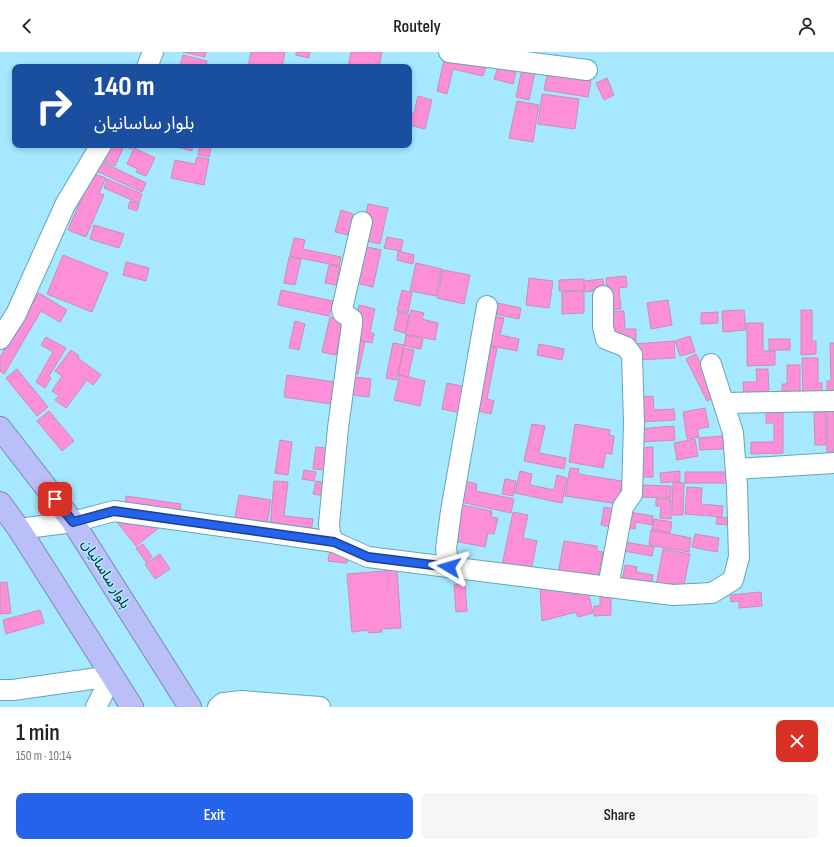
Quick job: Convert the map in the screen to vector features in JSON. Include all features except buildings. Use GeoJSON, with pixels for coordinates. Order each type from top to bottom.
{"type":"FeatureCollection","features":[{"type":"Feature","properties":{"kind":"highway","name":"بلوار ساسانیان"},"geometry":{"type":"LineString","coordinates":[[0,428],[73,522],[190,707]]}},
{"type":"Feature","properties":{"kind":"highway"},"geometry":{"type":"LineString","coordinates":[[0,503],[20,529],[132,707]]}},
{"type":"Feature","properties":{"kind":"street"},"geometry":{"type":"LineString","coordinates":[[148,64],[153,52]]}},
{"type":"Feature","properties":{"kind":"street"},"geometry":{"type":"LineString","coordinates":[[449,52],[587,70]]}},
{"type":"Feature","properties":{"kind":"street"},"geometry":{"type":"LineString","coordinates":[[0,339],[16,314],[66,206],[99,148]]}},
{"type":"Feature","properties":{"kind":"street"},"geometry":{"type":"LineString","coordinates":[[334,542],[330,534],[329,524],[338,428],[352,324],[352,318],[344,314],[342,309],[362,222]]}},
{"type":"Feature","properties":{"kind":"street"},"geometry":{"type":"LineString","coordinates":[[603,296],[603,327],[606,339],[626,347],[632,355],[634,423],[632,494],[624,508],[608,587]]}},
{"type":"Feature","properties":{"kind":"street"},"geometry":{"type":"LineString","coordinates":[[449,567],[446,549],[450,519],[487,306]]}},
{"type":"Feature","properties":{"kind":"street"},"geometry":{"type":"LineString","coordinates":[[20,529],[73,522],[114,511],[334,542],[368,557],[673,595],[712,593],[733,580],[739,557],[736,469],[733,433],[711,364]]}},
{"type":"Feature","properties":{"kind":"street"},"geometry":{"type":"LineString","coordinates":[[724,403],[834,401]]}},
{"type":"Feature","properties":{"kind":"street"},"geometry":{"type":"LineString","coordinates":[[736,469],[834,464]]}},
{"type":"Feature","properties":{"kind":"street"},"geometry":{"type":"LineString","coordinates":[[0,690],[14,690],[112,676]]}},
{"type":"Feature","properties":{"kind":"street"},"geometry":{"type":"LineString","coordinates":[[96,707],[112,676]]}},
{"type":"Feature","properties":{"kind":"street"},"geometry":{"type":"LineString","coordinates":[[218,707],[223,703],[242,701],[320,707]]}},
{"type":"Feature","properties":{"kind":"route"},"geometry":{"type":"LineString","coordinates":[[55,499],[73,522],[114,511],[334,542],[368,557],[449,567]]}}]}
